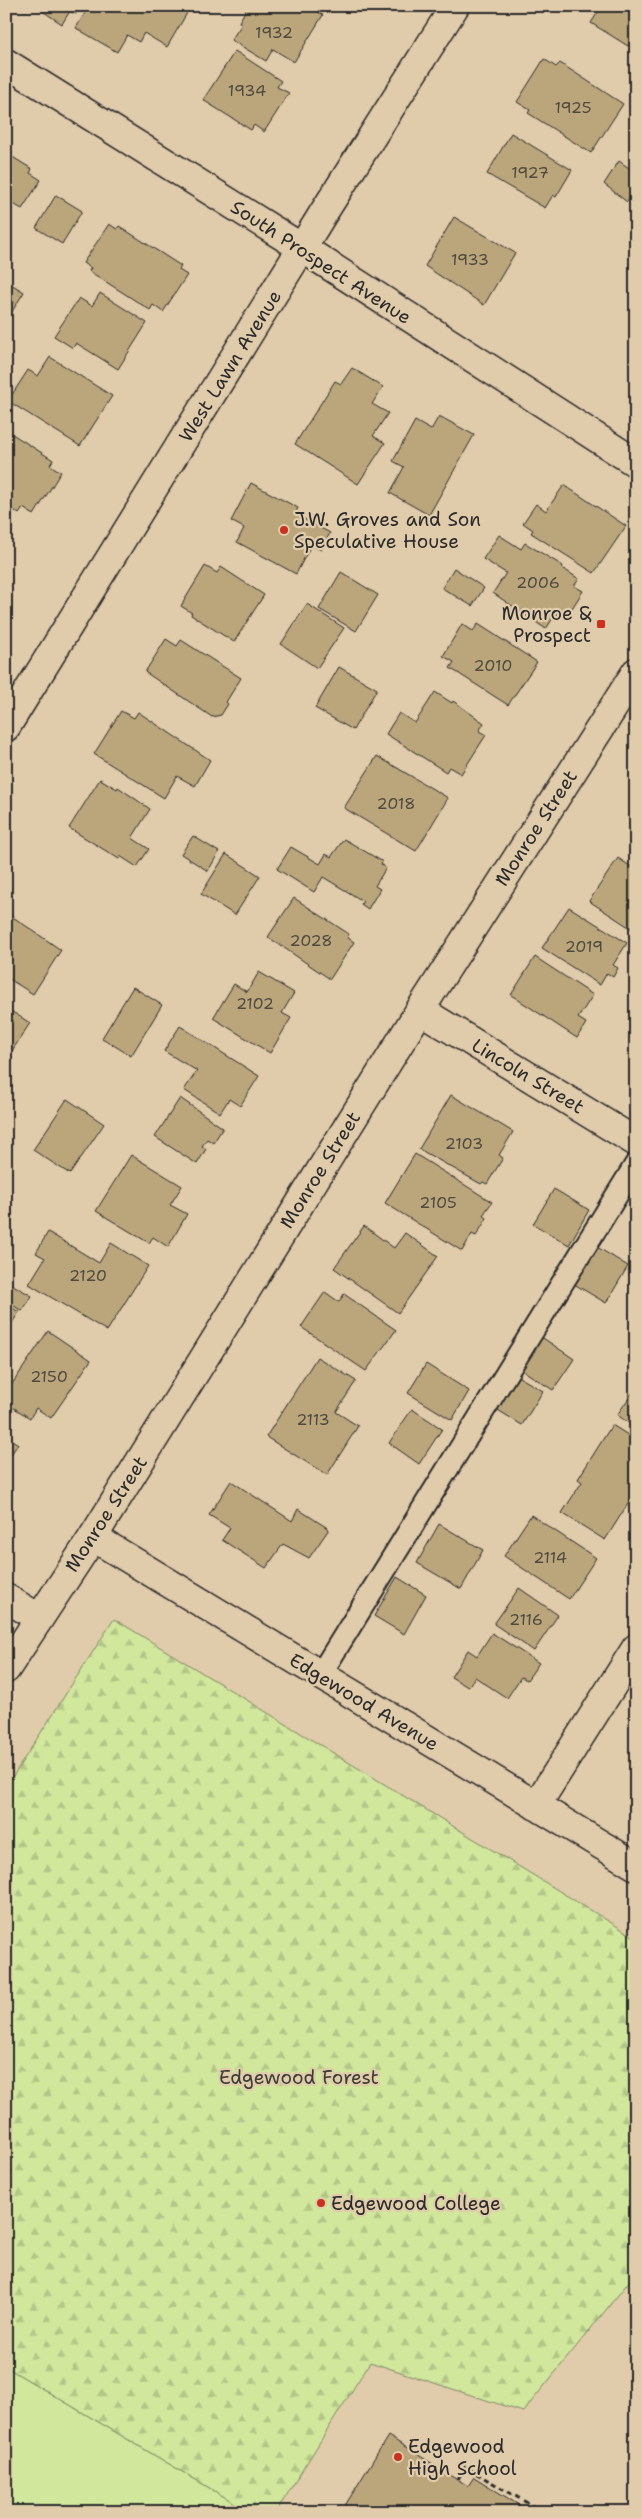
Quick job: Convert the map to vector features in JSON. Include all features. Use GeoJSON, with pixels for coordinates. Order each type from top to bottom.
{"type":"FeatureCollection","features":[{"type":"Feature","properties":{"kind":"street","name":"West Lawn Avenue"},"geometry":{"type":"LineString","coordinates":[[6,727],[302,248],[455,6]]}},
{"type":"Feature","properties":{"kind":"street","name":"South Prospect Avenue"},"geometry":{"type":"LineString","coordinates":[[6,63],[302,248],[636,463]]}},
{"type":"Feature","properties":{"kind":"street","name":"Monroe Street"},"geometry":{"type":"LineString","coordinates":[[6,1670],[93,1537],[420,1010],[636,672]]}},
{"type":"Feature","properties":{"kind":"street","name":"Lincoln Street"},"geometry":{"type":"LineString","coordinates":[[420,1010],[636,1142]]}},
{"type":"Feature","properties":{"kind":"street","name":"Edgewood Avenue"},"geometry":{"type":"LineString","coordinates":[[93,1537],[636,1866]]}},
{"type":"Feature","properties":{"kind":"street"},"geometry":{"type":"LineString","coordinates":[[6,1598],[39,1618]]}},
{"type":"Feature","properties":{"kind":"street"},"geometry":{"type":"LineString","coordinates":[[536,1806],[636,1648]]}},
{"type":"Feature","properties":{"kind":"lane"},"geometry":{"type":"LineString","coordinates":[[320,1675],[636,1164]]}},
{"type":"Feature","properties":{"kind":"path"},"geometry":{"type":"LineString","coordinates":[[458,2479],[466,2466],[543,2512]]}},
{"type":"Feature","properties":{"kind":"green space","name":"Edgewood Forest"},"geometry":{"type":"Polygon","coordinates":[[[114,1619],[636,1938],[636,2273],[523,2412],[370,2362],[276,2512],[250,2512],[6,2367],[6,1787],[114,1619]]]}},
{"type":"Feature","properties":{"kind":"green space"},"geometry":{"type":"Polygon","coordinates":[[[6,2367],[250,2512],[6,2512],[6,2367]]]}},
{"type":"Feature","properties":{"kind":"building"},"geometry":{"type":"Polygon","coordinates":[[[35,6],[81,6],[76,14],[70,11],[62,24],[35,6]]]}},
{"type":"Feature","properties":{"kind":"building"},"geometry":{"type":"Polygon","coordinates":[[[89,6],[175,6],[187,13],[167,47],[144,33],[139,42],[127,35],[117,52],[76,28],[89,6]]]}},
{"type":"Feature","properties":{"kind":"building"},"geometry":{"type":"Polygon","coordinates":[[[248,6],[308,6],[323,15],[294,62],[273,49],[266,61],[231,40],[242,24],[239,22],[248,6]]]}},
{"type":"Feature","properties":{"kind":"building"},"geometry":{"type":"Polygon","coordinates":[[[602,6],[636,6],[636,34],[628,46],[591,23],[602,6]]]}},
{"type":"Feature","properties":{"kind":"building"},"geometry":{"type":"Polygon","coordinates":[[[235,51],[281,81],[277,87],[289,93],[264,132],[254,125],[251,130],[203,100],[235,51]]]}},
{"type":"Feature","properties":{"kind":"building"},"geometry":{"type":"Polygon","coordinates":[[[544,59],[556,67],[560,63],[623,104],[591,153],[528,113],[530,110],[517,102],[544,59]]]}},
{"type":"Feature","properties":{"kind":"building"},"geometry":{"type":"Polygon","coordinates":[[[511,133],[572,170],[556,197],[553,195],[545,208],[487,174],[511,133]]]}},
{"type":"Feature","properties":{"kind":"building"},"geometry":{"type":"Polygon","coordinates":[[[6,153],[32,169],[30,173],[41,180],[22,209],[10,202],[6,207],[6,153]]]}},
{"type":"Feature","properties":{"kind":"building"},"geometry":{"type":"Polygon","coordinates":[[[619,161],[636,173],[636,189],[627,202],[604,184],[619,161]]]}},
{"type":"Feature","properties":{"kind":"building"},"geometry":{"type":"Polygon","coordinates":[[[56,195],[82,211],[62,244],[36,228],[56,195]]]}},
{"type":"Feature","properties":{"kind":"building"},"geometry":{"type":"Polygon","coordinates":[[[454,217],[515,253],[484,305],[425,266],[454,217]]]}},
{"type":"Feature","properties":{"kind":"building"},"geometry":{"type":"Polygon","coordinates":[[[109,224],[117,229],[119,226],[181,266],[179,270],[187,275],[163,312],[153,305],[150,310],[89,271],[91,268],[83,263],[109,224]]]}},
{"type":"Feature","properties":{"kind":"building"},"geometry":{"type":"Polygon","coordinates":[[[6,281],[24,292],[8,318],[6,317],[6,281]]]}},
{"type":"Feature","properties":{"kind":"building"},"geometry":{"type":"Polygon","coordinates":[[[100,293],[147,323],[118,369],[76,343],[73,348],[54,336],[79,298],[92,306],[100,293]]]}},
{"type":"Feature","properties":{"kind":"building"},"geometry":{"type":"Polygon","coordinates":[[[50,357],[112,396],[80,446],[8,401],[28,370],[38,376],[50,357]]]}},
{"type":"Feature","properties":{"kind":"building"},"geometry":{"type":"Polygon","coordinates":[[[352,368],[383,387],[372,404],[388,413],[373,436],[385,443],[358,484],[295,444],[335,381],[341,384],[352,368]]]}},
{"type":"Feature","properties":{"kind":"building"},"geometry":{"type":"Polygon","coordinates":[[[439,416],[474,435],[429,515],[390,493],[404,467],[393,461],[415,421],[431,430],[439,416]]]}},
{"type":"Feature","properties":{"kind":"building"},"geometry":{"type":"Polygon","coordinates":[[[6,430],[53,460],[50,465],[61,472],[34,515],[23,508],[19,514],[6,505],[6,430]]]}},
{"type":"Feature","properties":{"kind":"building","name":"J.W. Groves and Son Speculative House"},"geometry":{"type":"Polygon","coordinates":[[[251,483],[298,508],[295,514],[330,533],[321,550],[311,545],[296,574],[237,542],[244,528],[231,521],[251,483]]]}},
{"type":"Feature","properties":{"kind":"building"},"geometry":{"type":"Polygon","coordinates":[[[564,485],[626,526],[594,573],[531,533],[533,530],[523,523],[536,504],[546,511],[564,485]]]}},
{"type":"Feature","properties":{"kind":"building"},"geometry":{"type":"Polygon","coordinates":[[[499,535],[521,549],[525,543],[563,566],[562,568],[579,579],[574,586],[583,591],[565,619],[556,613],[546,629],[493,593],[506,573],[483,559],[499,535]]]}},
{"type":"Feature","properties":{"kind":"building"},"geometry":{"type":"Polygon","coordinates":[[[205,566],[217,573],[221,567],[264,595],[234,642],[191,615],[192,613],[181,606],[205,566]]]}},
{"type":"Feature","properties":{"kind":"building"},"geometry":{"type":"Polygon","coordinates":[[[454,568],[484,588],[472,606],[442,588],[454,568]]]}},
{"type":"Feature","properties":{"kind":"building"},"geometry":{"type":"Polygon","coordinates":[[[341,572],[378,595],[356,631],[319,609],[341,572]]]}},
{"type":"Feature","properties":{"kind":"building"},"geometry":{"type":"Polygon","coordinates":[[[307,604],[344,628],[317,668],[281,644],[307,604]]]}},
{"type":"Feature","properties":{"kind":"building"},"geometry":{"type":"Polygon","coordinates":[[[462,624],[473,631],[478,624],[537,662],[508,705],[450,668],[454,662],[443,656],[462,624]]]}},
{"type":"Feature","properties":{"kind":"building"},"geometry":{"type":"Polygon","coordinates":[[[166,639],[177,646],[181,640],[241,678],[226,702],[228,704],[221,715],[212,717],[145,672],[166,639]]]}},
{"type":"Feature","properties":{"kind":"building"},"geometry":{"type":"Polygon","coordinates":[[[339,667],[377,689],[353,730],[315,708],[339,667]]]}},
{"type":"Feature","properties":{"kind":"building"},"geometry":{"type":"Polygon","coordinates":[[[435,692],[452,703],[453,701],[484,723],[479,731],[486,735],[461,774],[449,767],[446,772],[386,734],[399,713],[415,723],[435,692]]]}},
{"type":"Feature","properties":{"kind":"building"},"geometry":{"type":"Polygon","coordinates":[[[121,711],[134,718],[138,712],[210,760],[195,786],[177,776],[164,798],[94,754],[121,711]]]}},
{"type":"Feature","properties":{"kind":"building"},"geometry":{"type":"Polygon","coordinates":[[[377,756],[448,798],[416,851],[344,808],[377,756]]]}},
{"type":"Feature","properties":{"kind":"building"},"geometry":{"type":"Polygon","coordinates":[[[100,779],[117,789],[118,787],[150,809],[132,838],[149,849],[137,867],[120,856],[119,859],[69,828],[100,779]]]}},
{"type":"Feature","properties":{"kind":"building"},"geometry":{"type":"Polygon","coordinates":[[[193,836],[219,852],[208,871],[181,854],[193,836]]]}},
{"type":"Feature","properties":{"kind":"building"},"geometry":{"type":"Polygon","coordinates":[[[344,839],[383,862],[381,864],[386,868],[375,886],[380,889],[368,909],[361,904],[363,901],[323,877],[314,892],[277,869],[291,847],[320,864],[326,854],[331,857],[344,839]]]}},
{"type":"Feature","properties":{"kind":"building"},"geometry":{"type":"Polygon","coordinates":[[[226,854],[260,876],[235,915],[201,894],[226,854]]]}},
{"type":"Feature","properties":{"kind":"building"},"geometry":{"type":"Polygon","coordinates":[[[618,858],[636,870],[635,931],[589,901],[618,858]]]}},
{"type":"Feature","properties":{"kind":"building"},"geometry":{"type":"Polygon","coordinates":[[[294,898],[349,934],[347,937],[354,942],[330,979],[268,937],[294,898]]]}},
{"type":"Feature","properties":{"kind":"building"},"geometry":{"type":"Polygon","coordinates":[[[569,907],[627,943],[613,965],[618,968],[613,977],[607,973],[600,985],[542,948],[569,907]]]}},
{"type":"Feature","properties":{"kind":"building"},"geometry":{"type":"Polygon","coordinates":[[[10,915],[61,950],[33,994],[6,977],[6,920],[10,915]]]}},
{"type":"Feature","properties":{"kind":"building"},"geometry":{"type":"Polygon","coordinates":[[[535,957],[593,995],[578,1018],[586,1023],[577,1038],[511,995],[535,957]]]}},
{"type":"Feature","properties":{"kind":"building"},"geometry":{"type":"Polygon","coordinates":[[[259,972],[294,993],[282,1013],[291,1018],[270,1053],[213,1018],[234,984],[247,992],[259,972]]]}},
{"type":"Feature","properties":{"kind":"building"},"geometry":{"type":"Polygon","coordinates":[[[133,987],[162,1005],[131,1056],[102,1038],[133,987]]]}},
{"type":"Feature","properties":{"kind":"building"},"geometry":{"type":"Polygon","coordinates":[[[6,1008],[30,1023],[6,1060],[6,1008]]]}},
{"type":"Feature","properties":{"kind":"building"},"geometry":{"type":"Polygon","coordinates":[[[180,1026],[259,1076],[240,1106],[229,1099],[220,1113],[184,1090],[197,1071],[164,1051],[180,1026]]]}},
{"type":"Feature","properties":{"kind":"building"},"geometry":{"type":"Polygon","coordinates":[[[451,1095],[513,1132],[499,1155],[503,1158],[487,1184],[483,1182],[481,1184],[419,1149],[451,1095]]]}},
{"type":"Feature","properties":{"kind":"building"},"geometry":{"type":"Polygon","coordinates":[[[180,1098],[223,1128],[213,1143],[207,1139],[202,1146],[206,1149],[197,1164],[155,1137],[180,1098]]]}},
{"type":"Feature","properties":{"kind":"building"},"geometry":{"type":"Polygon","coordinates":[[[67,1099],[104,1124],[70,1174],[33,1150],[67,1099]]]}},
{"type":"Feature","properties":{"kind":"building"},"geometry":{"type":"Polygon","coordinates":[[[415,1154],[492,1202],[483,1215],[487,1218],[476,1236],[472,1234],[462,1251],[385,1203],[415,1154]]]}},
{"type":"Feature","properties":{"kind":"building"},"geometry":{"type":"Polygon","coordinates":[[[131,1155],[182,1186],[170,1205],[187,1214],[168,1247],[153,1237],[149,1243],[96,1211],[131,1155]]]}},
{"type":"Feature","properties":{"kind":"building"},"geometry":{"type":"Polygon","coordinates":[[[554,1189],[589,1210],[569,1245],[533,1224],[554,1189]]]}},
{"type":"Feature","properties":{"kind":"building"},"geometry":{"type":"Polygon","coordinates":[[[364,1226],[394,1248],[405,1233],[438,1256],[398,1313],[334,1268],[364,1226]]]}},
{"type":"Feature","properties":{"kind":"building"},"geometry":{"type":"Polygon","coordinates":[[[48,1232],[99,1263],[111,1243],[148,1266],[107,1331],[29,1284],[45,1258],[36,1253],[48,1232]]]}},
{"type":"Feature","properties":{"kind":"building"},"geometry":{"type":"Polygon","coordinates":[[[597,1247],[628,1266],[606,1303],[574,1284],[597,1247]]]}},
{"type":"Feature","properties":{"kind":"building"},"geometry":{"type":"Polygon","coordinates":[[[6,1281],[32,1296],[22,1311],[6,1301],[6,1281]]]}},
{"type":"Feature","properties":{"kind":"building"},"geometry":{"type":"Polygon","coordinates":[[[325,1292],[339,1302],[344,1294],[396,1330],[366,1371],[301,1327],[325,1292]]]}},
{"type":"Feature","properties":{"kind":"building"},"geometry":{"type":"Polygon","coordinates":[[[6,1304],[19,1312],[7,1331],[6,1330],[6,1304]]]}},
{"type":"Feature","properties":{"kind":"building"},"geometry":{"type":"Polygon","coordinates":[[[48,1331],[91,1360],[51,1418],[36,1408],[30,1418],[6,1403],[6,1393],[48,1331]]]}},
{"type":"Feature","properties":{"kind":"building"},"geometry":{"type":"Polygon","coordinates":[[[540,1336],[574,1359],[553,1390],[519,1368],[540,1336]]]}},
{"type":"Feature","properties":{"kind":"building"},"geometry":{"type":"Polygon","coordinates":[[[317,1357],[356,1381],[336,1412],[358,1426],[327,1475],[266,1437],[317,1357]]]}},
{"type":"Feature","properties":{"kind":"building"},"geometry":{"type":"Polygon","coordinates":[[[426,1364],[469,1391],[452,1420],[408,1393],[426,1364]]]}},
{"type":"Feature","properties":{"kind":"building"},"geometry":{"type":"Polygon","coordinates":[[[514,1374],[543,1391],[522,1425],[493,1407],[514,1374]]]}},
{"type":"Feature","properties":{"kind":"building"},"geometry":{"type":"Polygon","coordinates":[[[633,1392],[636,1394],[636,1428],[617,1415],[633,1392]]]}},
{"type":"Feature","properties":{"kind":"building"},"geometry":{"type":"Polygon","coordinates":[[[412,1409],[442,1429],[419,1464],[389,1443],[412,1409]]]}},
{"type":"Feature","properties":{"kind":"building"},"geometry":{"type":"Polygon","coordinates":[[[612,1425],[636,1440],[636,1491],[605,1540],[562,1513],[582,1482],[578,1479],[612,1425]]]}},
{"type":"Feature","properties":{"kind":"building"},"geometry":{"type":"Polygon","coordinates":[[[6,1436],[18,1444],[6,1462],[6,1436]]]}},
{"type":"Feature","properties":{"kind":"building"},"geometry":{"type":"Polygon","coordinates":[[[231,1481],[292,1521],[298,1509],[329,1529],[309,1558],[283,1544],[266,1568],[222,1540],[230,1528],[209,1515],[231,1481]]]}},
{"type":"Feature","properties":{"kind":"building"},"geometry":{"type":"Polygon","coordinates":[[[531,1515],[596,1558],[569,1599],[504,1556],[531,1515]]]}},
{"type":"Feature","properties":{"kind":"building"},"geometry":{"type":"Polygon","coordinates":[[[439,1524],[483,1550],[461,1589],[417,1563],[439,1524]]]}},
{"type":"Feature","properties":{"kind":"building"},"geometry":{"type":"Polygon","coordinates":[[[397,1577],[426,1595],[404,1634],[374,1616],[397,1577]]]}},
{"type":"Feature","properties":{"kind":"building"},"geometry":{"type":"Polygon","coordinates":[[[519,1588],[558,1615],[534,1651],[494,1624],[519,1588]]]}},
{"type":"Feature","properties":{"kind":"building"},"geometry":{"type":"Polygon","coordinates":[[[492,1633],[539,1663],[527,1680],[521,1677],[507,1698],[475,1677],[468,1687],[451,1677],[468,1650],[477,1656],[492,1633]]]}},
{"type":"Feature","properties":{"kind":"building","name":"Edgewood High School"},"geometry":{"type":"Polygon","coordinates":[[[388,2436],[468,2486],[474,2477],[530,2512],[341,2512],[388,2436]]]}},
{"type":"Feature","properties":{"kind":"place","name":"J.W. Groves and Son Speculative House"},"geometry":{"type":"Point","coordinates":[284,530]}},
{"type":"Feature","properties":{"kind":"place","name":"Monroe & Prospect"},"geometry":{"type":"Point","coordinates":[601,624]}},
{"type":"Feature","properties":{"kind":"place","name":"Edgewood College"},"geometry":{"type":"Point","coordinates":[321,2203]}},
{"type":"Feature","properties":{"kind":"place","name":"Edgewood High School"},"geometry":{"type":"Point","coordinates":[398,2457]}}]}
